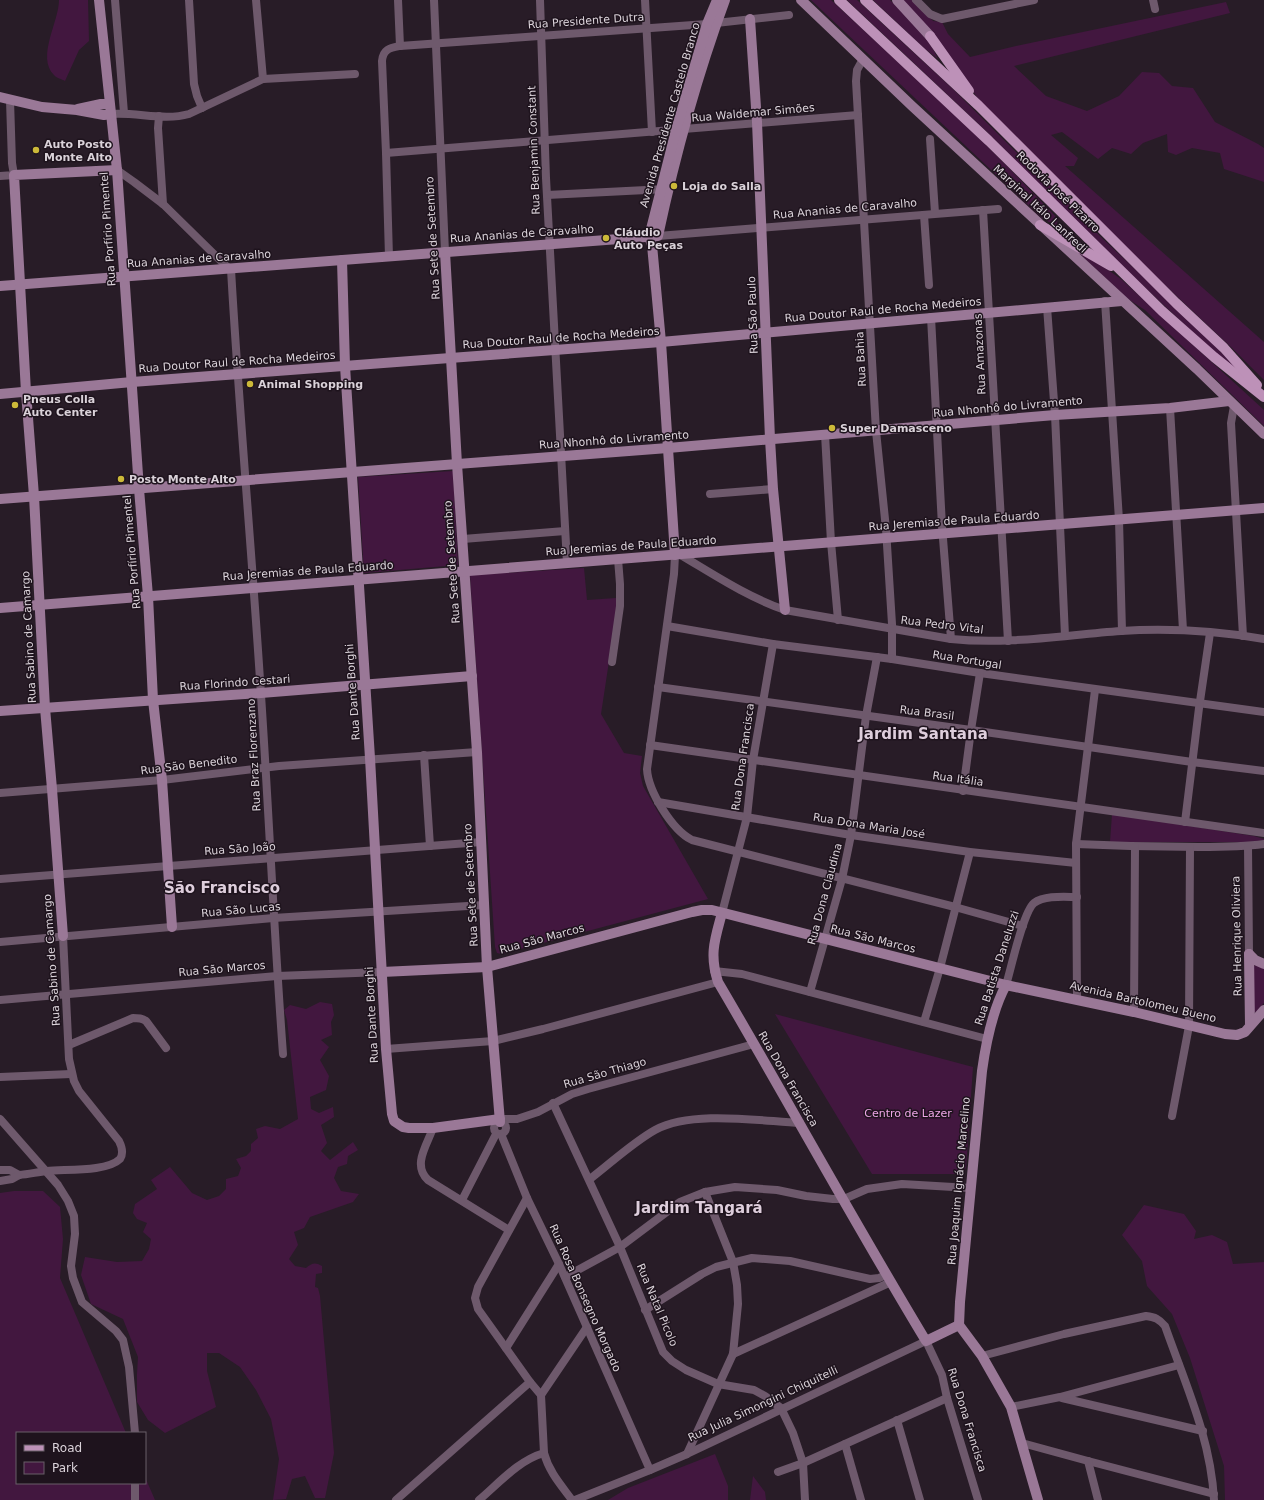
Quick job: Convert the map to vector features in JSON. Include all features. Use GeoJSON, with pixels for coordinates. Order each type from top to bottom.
{"type":"FeatureCollection","features":[{"type":"Feature","properties":{"kind":"main road","name":"Rodovia José Pizarro"},"geometry":{"type":"LineString","coordinates":[[839,0],[988,140],[1162,311],[1214,357],[1264,397]]}},
{"type":"Feature","properties":{"kind":"main road","name":"Rodovia José Pizarro"},"geometry":{"type":"LineString","coordinates":[[865,0],[979,106],[1224,348],[1264,393]]}},
{"type":"Feature","properties":{"kind":"main road"},"geometry":{"type":"LineString","coordinates":[[930,36],[979,106]]}},
{"type":"Feature","properties":{"kind":"main road"},"geometry":{"type":"LineString","coordinates":[[1040,225],[1126,275]]}},
{"type":"Feature","properties":{"kind":"street","name":"Rua Porfírio Pimentel"},"geometry":{"type":"LineString","coordinates":[[99,0],[117,170],[123,277],[148,596],[153,700],[162,780],[172,927]]}},
{"type":"Feature","properties":{"kind":"street"},"geometry":{"type":"LineString","coordinates":[[115,0],[124,113]]}},
{"type":"Feature","properties":{"kind":"street"},"geometry":{"type":"LineString","coordinates":[[189,0],[194,84],[196,96],[202,108]]}},
{"type":"Feature","properties":{"kind":"street"},"geometry":{"type":"LineString","coordinates":[[256,0],[263,79]]}},
{"type":"Feature","properties":{"kind":"street"},"geometry":{"type":"LineString","coordinates":[[398,0],[400,46]]}},
{"type":"Feature","properties":{"kind":"street","name":"Rua Sete de Setembro"},"geometry":{"type":"LineString","coordinates":[[434,0],[445,252],[457,464],[477,752],[487,966],[500,1120]]}},
{"type":"Feature","properties":{"kind":"street","name":"Rua Benjamin Constant"},"geometry":{"type":"LineString","coordinates":[[540,0],[544,141],[567,563]]}},
{"type":"Feature","properties":{"kind":"street"},"geometry":{"type":"LineString","coordinates":[[646,0],[652,132]]}},
{"type":"Feature","properties":{"kind":"street","name":"Avenida Presidente Castelo Branco"},"geometry":{"type":"LineString","coordinates":[[654,236],[680,130],[712,23],[717,0]]}},
{"type":"Feature","properties":{"kind":"street","name":"Avenida Presidente Castelo Branco"},"geometry":{"type":"LineString","coordinates":[[712,23],[725,0]]}},
{"type":"Feature","properties":{"kind":"street","name":"Marginal Itálo Lanfredi"},"geometry":{"type":"LineString","coordinates":[[801,0],[912,106],[1197,369],[1264,434]]}},
{"type":"Feature","properties":{"kind":"street"},"geometry":{"type":"LineString","coordinates":[[897,0],[930,36]]}},
{"type":"Feature","properties":{"kind":"street"},"geometry":{"type":"LineString","coordinates":[[916,0],[930,14],[942,18],[1034,0]]}},
{"type":"Feature","properties":{"kind":"street"},"geometry":{"type":"LineString","coordinates":[[1153,0],[1155,9]]}},
{"type":"Feature","properties":{"kind":"street","name":"Rua Presidente Dutra"},"geometry":{"type":"LineString","coordinates":[[386,153],[382,61],[385,51],[400,46],[712,23],[789,15]]}},
{"type":"Feature","properties":{"kind":"street","name":"Rua São Paulo"},"geometry":{"type":"LineString","coordinates":[[750,19],[757,122],[770,439],[773,489],[785,610]]}},
{"type":"Feature","properties":{"kind":"street","name":"Rua Bahia"},"geometry":{"type":"LineString","coordinates":[[863,59],[857,70],[856,81],[876,431],[887,538],[893,629],[892,659]]}},
{"type":"Feature","properties":{"kind":"street"},"geometry":{"type":"LineString","coordinates":[[0,97],[42,107],[77,110],[91,113],[124,113],[171,117],[183,116],[263,79],[355,74]]}},
{"type":"Feature","properties":{"kind":"street","name":"Rua Sabino de Camargo"},"geometry":{"type":"LineString","coordinates":[[10,100],[12,163],[14,175],[26,392],[34,496],[45,708],[63,936],[71,1074],[79,1091],[119,1142],[122,1149],[122,1156],[115,1162],[100,1167],[46,1171]]}},
{"type":"Feature","properties":{"kind":"street"},"geometry":{"type":"LineString","coordinates":[[77,110],[101,104],[109,104]]}},
{"type":"Feature","properties":{"kind":"street","name":"Rua Waldemar Simões"},"geometry":{"type":"LineString","coordinates":[[386,153],[858,115]]}},
{"type":"Feature","properties":{"kind":"street"},"geometry":{"type":"LineString","coordinates":[[159,116],[158,128],[163,204]]}},
{"type":"Feature","properties":{"kind":"street"},"geometry":{"type":"LineString","coordinates":[[930,139],[935,213]]}},
{"type":"Feature","properties":{"kind":"street"},"geometry":{"type":"LineString","coordinates":[[386,153],[389,257]]}},
{"type":"Feature","properties":{"kind":"street"},"geometry":{"type":"LineString","coordinates":[[0,176],[117,170],[163,204],[226,266],[231,269]]}},
{"type":"Feature","properties":{"kind":"street"},"geometry":{"type":"LineString","coordinates":[[547,195],[665,189]]}},
{"type":"Feature","properties":{"kind":"street","name":"Rua Ananias de Caravalho"},"geometry":{"type":"LineString","coordinates":[[0,286],[998,209]]}},
{"type":"Feature","properties":{"kind":"street","name":"Rua Amazonas"},"geometry":{"type":"LineString","coordinates":[[983,210],[1008,641]]}},
{"type":"Feature","properties":{"kind":"street"},"geometry":{"type":"LineString","coordinates":[[924,214],[929,285]]}},
{"type":"Feature","properties":{"kind":"street"},"geometry":{"type":"LineString","coordinates":[[654,236],[652,245],[677,555],[650,745],[648,778],[650,787],[658,802],[681,833],[692,840],[955,907],[1023,926]]}},
{"type":"Feature","properties":{"kind":"street","name":"Rua Dante Borghi"},"geometry":{"type":"LineString","coordinates":[[342,260],[345,366],[351,472],[370,758],[386,1049],[391,1106],[394,1121]]}},
{"type":"Feature","properties":{"kind":"street","name":"Rua Braz Florenzano"},"geometry":{"type":"LineString","coordinates":[[231,269],[237,374],[254,588],[266,767],[273,918],[283,1054]]}},
{"type":"Feature","properties":{"kind":"street","name":"Rua Doutor Raul de Rocha Medeiros"},"geometry":{"type":"LineString","coordinates":[[0,394],[132,382],[661,342],[1122,301]]}},
{"type":"Feature","properties":{"kind":"street"},"geometry":{"type":"LineString","coordinates":[[1105,302],[1119,520],[1122,631]]}},
{"type":"Feature","properties":{"kind":"street"},"geometry":{"type":"LineString","coordinates":[[1047,307],[1055,415],[1065,636]]}},
{"type":"Feature","properties":{"kind":"street"},"geometry":{"type":"LineString","coordinates":[[931,317],[943,534],[951,639]]}},
{"type":"Feature","properties":{"kind":"street"},"geometry":{"type":"LineString","coordinates":[[1232,404],[1231,423],[1235,511],[1243,636]]}},
{"type":"Feature","properties":{"kind":"street","name":"Rua Nhonhô do Livramento"},"geometry":{"type":"LineString","coordinates":[[0,499],[668,448],[1055,415],[1232,404]]}},
{"type":"Feature","properties":{"kind":"street"},"geometry":{"type":"LineString","coordinates":[[1170,408],[1183,630]]}},
{"type":"Feature","properties":{"kind":"street"},"geometry":{"type":"LineString","coordinates":[[825,434],[831,542],[838,620]]}},
{"type":"Feature","properties":{"kind":"street"},"geometry":{"type":"LineString","coordinates":[[710,494],[773,489]]}},
{"type":"Feature","properties":{"kind":"street","name":"Rua Jeremias de Paula Eduardo"},"geometry":{"type":"LineString","coordinates":[[0,608],[1264,508]]}},
{"type":"Feature","properties":{"kind":"street"},"geometry":{"type":"LineString","coordinates":[[463,539],[565,531]]}},
{"type":"Feature","properties":{"kind":"street","name":"Rua Pedro Vital"},"geometry":{"type":"LineString","coordinates":[[677,555],[750,596],[785,610],[951,639],[977,642],[1008,641],[1122,631],[1183,630],[1264,639]]}},
{"type":"Feature","properties":{"kind":"street"},"geometry":{"type":"LineString","coordinates":[[612,662],[620,606],[618,559]]}},
{"type":"Feature","properties":{"kind":"street","name":"Rua Portugal"},"geometry":{"type":"LineString","coordinates":[[667,626],[773,644],[892,659],[980,674],[1264,712]]}},
{"type":"Feature","properties":{"kind":"street"},"geometry":{"type":"LineString","coordinates":[[1185,822],[1210,633]]}},
{"type":"Feature","properties":{"kind":"street","name":"Rua Dona Francisca"},"geometry":{"type":"LineString","coordinates":[[773,644],[753,760],[747,817],[715,939],[712,955],[714,971],[718,982],[800,1122],[888,1279],[926,1341],[942,1376],[947,1398],[978,1500]]}},
{"type":"Feature","properties":{"kind":"street","name":"Rua Dona Claudina"},"geometry":{"type":"LineString","coordinates":[[810,992],[842,879],[851,835],[866,716],[877,657]]}},
{"type":"Feature","properties":{"kind":"street"},"geometry":{"type":"LineString","coordinates":[[963,791],[980,674]]}},
{"type":"Feature","properties":{"kind":"street","name":"Rua Florindo Cestari"},"geometry":{"type":"LineString","coordinates":[[0,711],[261,693],[472,676]]}},
{"type":"Feature","properties":{"kind":"street","name":"Rua Brasil"},"geometry":{"type":"LineString","coordinates":[[658,687],[1088,746],[1264,772]]}},
{"type":"Feature","properties":{"kind":"street"},"geometry":{"type":"LineString","coordinates":[[1077,999],[1076,844],[1095,690]]}},
{"type":"Feature","properties":{"kind":"street","name":"Rua Itália"},"geometry":{"type":"LineString","coordinates":[[650,745],[1264,833]]}},
{"type":"Feature","properties":{"kind":"street","name":"Rua São Benedito"},"geometry":{"type":"LineString","coordinates":[[0,793],[162,780],[266,767],[370,758],[477,752]]}},
{"type":"Feature","properties":{"kind":"street"},"geometry":{"type":"LineString","coordinates":[[424,755],[430,846]]}},
{"type":"Feature","properties":{"kind":"street","name":"Rua Dona Maria José"},"geometry":{"type":"LineString","coordinates":[[658,802],[851,835],[970,852],[1076,864]]}},
{"type":"Feature","properties":{"kind":"street","name":"Rua São João"},"geometry":{"type":"LineString","coordinates":[[0,879],[481,842]]}},
{"type":"Feature","properties":{"kind":"street"},"geometry":{"type":"LineString","coordinates":[[1076,844],[1135,847],[1248,846],[1264,844]]}},
{"type":"Feature","properties":{"kind":"street","name":"Rua Henrique Oliviera"},"geometry":{"type":"LineString","coordinates":[[1248,846],[1250,1025]]}},
{"type":"Feature","properties":{"kind":"street"},"geometry":{"type":"LineString","coordinates":[[1134,1012],[1135,847]]}},
{"type":"Feature","properties":{"kind":"street"},"geometry":{"type":"LineString","coordinates":[[1172,1116],[1189,1026],[1190,847]]}},
{"type":"Feature","properties":{"kind":"street"},"geometry":{"type":"LineString","coordinates":[[924,1022],[940,968],[970,852]]}},
{"type":"Feature","properties":{"kind":"street","name":"Rua Batista Daneluzzi"},"geometry":{"type":"LineString","coordinates":[[987,1039],[1001,994],[1006,985],[1028,910],[1035,902],[1040,900],[1077,897]]}},
{"type":"Feature","properties":{"kind":"street","name":"Rua São Lucas"},"geometry":{"type":"LineString","coordinates":[[0,942],[273,918],[484,905]]}},
{"type":"Feature","properties":{"kind":"street","name":"Rua São Marcos"},"geometry":{"type":"LineString","coordinates":[[0,1000],[277,976],[487,966],[702,910],[712,910],[1006,985]]}},
{"type":"Feature","properties":{"kind":"street"},"geometry":{"type":"LineString","coordinates":[[1249,954],[1255,960],[1264,964]]}},
{"type":"Feature","properties":{"kind":"street"},"geometry":{"type":"LineString","coordinates":[[714,971],[742,974],[987,1039]]}},
{"type":"Feature","properties":{"kind":"street"},"geometry":{"type":"LineString","coordinates":[[386,1049],[493,1041],[718,982]]}},
{"type":"Feature","properties":{"kind":"street","name":"Avenida Bartolomeu Bueno"},"geometry":{"type":"LineString","coordinates":[[1006,985],[1077,999],[1226,1034],[1237,1035],[1245,1032],[1264,1010]]}},
{"type":"Feature","properties":{"kind":"street"},"geometry":{"type":"LineString","coordinates":[[69,1045],[133,1018],[142,1018],[146,1021],[166,1048]]}},
{"type":"Feature","properties":{"kind":"street","name":"Rua Joaquim Ignácio Marcelino"},"geometry":{"type":"LineString","coordinates":[[959,1325],[978,1099],[987,1039]]}},
{"type":"Feature","properties":{"kind":"street","name":"Rua São Thiago"},"geometry":{"type":"LineString","coordinates":[[394,1121],[402,1127],[433,1128],[517,1119],[538,1112],[572,1094],[754,1044]]}},
{"type":"Feature","properties":{"kind":"street"},"geometry":{"type":"LineString","coordinates":[[0,1078],[71,1074]]}},
{"type":"Feature","properties":{"kind":"street","name":"Rua Natal Picolo"},"geometry":{"type":"LineString","coordinates":[[553,1103],[620,1247],[663,1352],[686,1370],[718,1384],[754,1390],[781,1408],[793,1433],[803,1463],[805,1500]]}},
{"type":"Feature","properties":{"kind":"street"},"geometry":{"type":"LineString","coordinates":[[0,1119],[62,1190],[68,1201],[74,1216],[75,1234],[71,1266],[73,1278],[82,1302],[116,1331],[124,1340],[129,1367],[134,1432]]}},
{"type":"Feature","properties":{"kind":"street"},"geometry":{"type":"LineString","coordinates":[[590,1180],[637,1142],[656,1130],[686,1120],[725,1119],[800,1122]]}},
{"type":"Feature","properties":{"kind":"street"},"geometry":{"type":"LineString","coordinates":[[462,1200],[499,1134],[493,1129],[495,1124],[500,1120]]}},
{"type":"Feature","properties":{"kind":"street"},"geometry":{"type":"LineString","coordinates":[[433,1128],[421,1160],[421,1170],[423,1175],[428,1180],[509,1230]]}},
{"type":"Feature","properties":{"kind":"street","name":"Rua Rosa Bonsegno Morgado"},"geometry":{"type":"LineString","coordinates":[[499,1134],[527,1198],[565,1277],[650,1470]]}},
{"type":"Feature","properties":{"kind":"street"},"geometry":{"type":"LineString","coordinates":[[0,1170],[10,1170],[19,1175]]}},
{"type":"Feature","properties":{"kind":"street"},"geometry":{"type":"LineString","coordinates":[[0,1181],[12,1180],[19,1175],[46,1171]]}},
{"type":"Feature","properties":{"kind":"street"},"geometry":{"type":"LineString","coordinates":[[565,1277],[620,1247],[680,1202],[705,1192],[735,1187],[777,1190],[806,1196],[844,1199],[867,1189],[902,1184],[970,1188]]}},
{"type":"Feature","properties":{"kind":"street"},"geometry":{"type":"LineString","coordinates":[[687,1454],[733,1354],[738,1304],[737,1284],[733,1262],[705,1192]]}},
{"type":"Feature","properties":{"kind":"street"},"geometry":{"type":"LineString","coordinates":[[527,1198],[475,1294],[476,1303],[530,1382],[541,1395]]}},
{"type":"Feature","properties":{"kind":"street"},"geometry":{"type":"LineString","coordinates":[[645,1310],[702,1274],[716,1267],[752,1258],[790,1261],[864,1278],[888,1279]]}},
{"type":"Feature","properties":{"kind":"street"},"geometry":{"type":"LineString","coordinates":[[506,1348],[559,1264]]}},
{"type":"Feature","properties":{"kind":"street"},"geometry":{"type":"LineString","coordinates":[[733,1354],[888,1279]]}},
{"type":"Feature","properties":{"kind":"street"},"geometry":{"type":"LineString","coordinates":[[982,1356],[1079,1331],[1146,1316],[1154,1317],[1165,1326],[1203,1431],[1209,1456],[1214,1497],[1022,1443]]}},
{"type":"Feature","properties":{"kind":"street"},"geometry":{"type":"LineString","coordinates":[[959,1325],[982,1356],[1011,1407],[1038,1500]]}},
{"type":"Feature","properties":{"kind":"street","name":"Rua Julia Simongini Chiquitelli"},"geometry":{"type":"LineString","coordinates":[[573,1500],[687,1454],[781,1408],[959,1325]]}},
{"type":"Feature","properties":{"kind":"street"},"geometry":{"type":"LineString","coordinates":[[573,1500],[549,1467],[544,1453],[541,1395],[587,1327]]}},
{"type":"Feature","properties":{"kind":"street"},"geometry":{"type":"LineString","coordinates":[[1011,1407],[1060,1397],[1179,1366]]}},
{"type":"Feature","properties":{"kind":"street"},"geometry":{"type":"LineString","coordinates":[[396,1500],[530,1382]]}},
{"type":"Feature","properties":{"kind":"street"},"geometry":{"type":"LineString","coordinates":[[1060,1397],[1203,1431]]}},
{"type":"Feature","properties":{"kind":"street"},"geometry":{"type":"LineString","coordinates":[[778,1472],[803,1463],[947,1398]]}},
{"type":"Feature","properties":{"kind":"street"},"geometry":{"type":"LineString","coordinates":[[897,1420],[920,1500]]}},
{"type":"Feature","properties":{"kind":"street"},"geometry":{"type":"LineString","coordinates":[[845,1444],[861,1500]]}},
{"type":"Feature","properties":{"kind":"street"},"geometry":{"type":"LineString","coordinates":[[479,1500],[530,1458],[544,1453]]}},
{"type":"Feature","properties":{"kind":"street"},"geometry":{"type":"LineString","coordinates":[[1088,1461],[1098,1500]]}},
{"type":"Feature","properties":{"kind":"street"},"geometry":{"type":"LineString","coordinates":[[135,1484],[135,1500]]}},
{"type":"Feature","properties":{"kind":"green space"},"geometry":{"type":"Polygon","coordinates":[[[59,0],[88,0],[89,41],[79,50],[65,81],[54,75],[49,68],[47,59],[59,0]]]}},
{"type":"Feature","properties":{"kind":"green space"},"geometry":{"type":"Polygon","coordinates":[[[811,0],[831,0],[966,125],[1008,167],[1058,219],[1056,226],[1042,218],[811,0]]]}},
{"type":"Feature","properties":{"kind":"green space"},"geometry":{"type":"Polygon","coordinates":[[[847,0],[857,0],[954,90],[1102,238],[1203,333],[1239,371],[1216,354],[1106,251],[986,131],[847,0]]]}},
{"type":"Feature","properties":{"kind":"green space"},"geometry":{"type":"Polygon","coordinates":[[[873,0],[890,0],[929,42],[938,59],[925,49],[873,0]]]}},
{"type":"Feature","properties":{"kind":"green space"},"geometry":{"type":"Polygon","coordinates":[[[901,0],[913,0],[933,21],[942,22],[948,34],[970,57],[1226,2],[1230,13],[1014,66],[1046,96],[1087,111],[1119,96],[1142,72],[1159,73],[1172,86],[1193,88],[1215,122],[1264,148],[1264,182],[1224,169],[1220,153],[1192,148],[1176,155],[1168,152],[1167,134],[1143,143],[1131,154],[1112,148],[1098,159],[1062,132],[1051,135],[1078,158],[1074,166],[1065,166],[1264,342],[1264,380],[1152,273],[982,105],[967,82],[901,0]]]}},
{"type":"Feature","properties":{"kind":"green space"},"geometry":{"type":"Polygon","coordinates":[[[1069,244],[1121,279],[1264,410],[1264,426],[1145,310],[1128,299],[1069,244]]]}},
{"type":"Feature","properties":{"kind":"green space"},"geometry":{"type":"Polygon","coordinates":[[[453,471],[458,565],[364,573],[358,477],[453,471]]]}},
{"type":"Feature","properties":{"kind":"green space"},"geometry":{"type":"Polygon","coordinates":[[[584,568],[587,600],[616,598],[618,602],[601,714],[624,753],[642,756],[640,773],[643,786],[708,899],[501,954],[497,953],[495,947],[470,575],[584,568]]]}},
{"type":"Feature","properties":{"kind":"green space"},"geometry":{"type":"Polygon","coordinates":[[[1112,814],[1254,836],[1264,840],[1255,842],[1110,842],[1112,814]]]}},
{"type":"Feature","properties":{"kind":"green space"},"geometry":{"type":"Polygon","coordinates":[[[1255,965],[1264,967],[1264,1003],[1256,1012],[1254,1012],[1253,967],[1255,965]]]}},
{"type":"Feature","properties":{"kind":"green space"},"geometry":{"type":"Polygon","coordinates":[[[320,1002],[332,1004],[334,1015],[331,1022],[332,1035],[321,1040],[329,1047],[320,1060],[329,1076],[326,1090],[310,1097],[311,1109],[319,1113],[333,1107],[334,1117],[321,1125],[327,1143],[321,1151],[330,1160],[353,1142],[358,1150],[348,1156],[347,1164],[338,1167],[334,1178],[341,1191],[359,1194],[353,1202],[310,1217],[304,1228],[294,1232],[298,1245],[289,1259],[295,1266],[306,1268],[312,1264],[317,1264],[322,1266],[322,1273],[316,1274],[315,1287],[318,1288],[320,1296],[334,1453],[325,1498],[315,1498],[305,1476],[292,1479],[286,1499],[273,1500],[279,1459],[271,1419],[256,1390],[240,1367],[219,1353],[207,1353],[207,1371],[216,1407],[165,1433],[148,1420],[137,1402],[138,1357],[123,1319],[91,1304],[81,1275],[85,1257],[117,1262],[142,1261],[149,1249],[151,1239],[143,1232],[147,1223],[137,1219],[133,1213],[135,1204],[157,1189],[151,1180],[170,1167],[192,1193],[207,1200],[219,1196],[226,1189],[226,1179],[238,1176],[241,1168],[236,1159],[246,1156],[251,1151],[251,1144],[258,1138],[256,1129],[265,1126],[280,1129],[298,1119],[287,1020],[284,1010],[290,1005],[306,1009],[320,1002]]]}},
{"type":"Feature","properties":{"kind":"green space","name":"Centro de Lazer"},"geometry":{"type":"Polygon","coordinates":[[[775,1014],[973,1067],[966,1168],[959,1174],[872,1174],[775,1014]]]}},
{"type":"Feature","properties":{"kind":"green space"},"geometry":{"type":"Polygon","coordinates":[[[14,1191],[43,1191],[60,1207],[63,1239],[60,1278],[126,1432],[16,1432],[16,1484],[146,1484],[146,1479],[155,1500],[0,1500],[0,1193],[14,1191]]]}},
{"type":"Feature","properties":{"kind":"green space"},"geometry":{"type":"Polygon","coordinates":[[[1144,1205],[1184,1214],[1196,1231],[1194,1239],[1212,1235],[1227,1242],[1233,1264],[1264,1262],[1264,1500],[1225,1500],[1224,1466],[1190,1358],[1172,1314],[1147,1286],[1142,1261],[1122,1235],[1144,1205]]]}},
{"type":"Feature","properties":{"kind":"green space"},"geometry":{"type":"Polygon","coordinates":[[[715,1454],[728,1486],[728,1500],[608,1500],[628,1488],[715,1454]]]}},
{"type":"Feature","properties":{"kind":"green space"},"geometry":{"type":"Polygon","coordinates":[[[753,1476],[765,1492],[766,1500],[750,1500],[753,1476]]]}},
{"type":"Feature","properties":{"kind":"place","name":"Auto Posto Monte Alto"},"geometry":{"type":"Point","coordinates":[36,150]}},
{"type":"Feature","properties":{"kind":"place","name":"Loja do Salla"},"geometry":{"type":"Point","coordinates":[674,186]}},
{"type":"Feature","properties":{"kind":"place","name":"Cláudio Auto Peças"},"geometry":{"type":"Point","coordinates":[606,238]}},
{"type":"Feature","properties":{"kind":"place","name":"Animal Shopping"},"geometry":{"type":"Point","coordinates":[250,384]}},
{"type":"Feature","properties":{"kind":"place","name":"Pneus Colla Auto Center"},"geometry":{"type":"Point","coordinates":[15,405]}},
{"type":"Feature","properties":{"kind":"place","name":"Super Damasceno"},"geometry":{"type":"Point","coordinates":[832,428]}},
{"type":"Feature","properties":{"kind":"place","name":"Posto Monte Alto"},"geometry":{"type":"Point","coordinates":[121,479]}},
{"type":"Feature","properties":{"kind":"district","name":"Jardim Santana"},"geometry":{"type":"Point","coordinates":[923,734]}},
{"type":"Feature","properties":{"kind":"district","name":"São Francisco"},"geometry":{"type":"Point","coordinates":[222,888]}},
{"type":"Feature","properties":{"kind":"district","name":"Jardim Tangará"},"geometry":{"type":"Point","coordinates":[699,1208]}}]}
